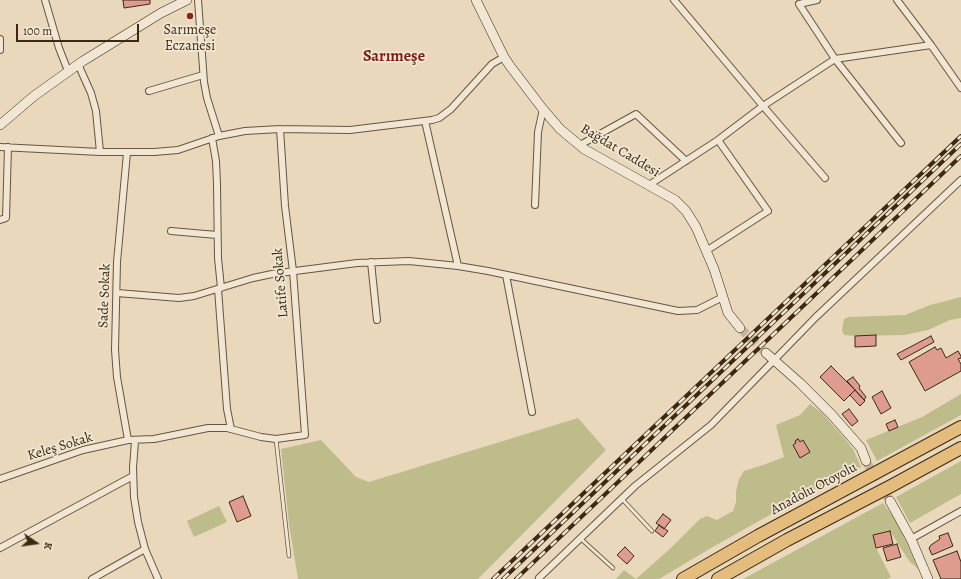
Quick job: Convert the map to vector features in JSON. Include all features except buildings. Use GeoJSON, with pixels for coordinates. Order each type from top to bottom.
{"type":"FeatureCollection","features":[{"type":"Feature","properties":{"kind":"highway","name":"Anadolu Otoyolu"},"geometry":{"type":"LineString","coordinates":[[683,579],[772,528],[961,428]]}},
{"type":"Feature","properties":{"kind":"highway"},"geometry":{"type":"LineString","coordinates":[[718,579],[787,540],[961,448]]}},
{"type":"Feature","properties":{"kind":"street"},"geometry":{"type":"LineString","coordinates":[[45,0],[59,48],[68,71]]}},
{"type":"Feature","properties":{"kind":"street"},"geometry":{"type":"LineString","coordinates":[[0,125],[34,96],[78,64],[171,7],[187,0]]}},
{"type":"Feature","properties":{"kind":"street"},"geometry":{"type":"LineString","coordinates":[[198,0],[203,75],[207,98],[219,136]]}},
{"type":"Feature","properties":{"kind":"street","name":"Bağdat Caddesi"},"geometry":{"type":"LineString","coordinates":[[476,0],[504,57],[520,80],[560,128],[580,145],[595,155],[680,204],[692,220],[714,269],[731,318],[740,328]]}},
{"type":"Feature","properties":{"kind":"street"},"geometry":{"type":"LineString","coordinates":[[674,0],[825,178]]}},
{"type":"Feature","properties":{"kind":"street"},"geometry":{"type":"LineString","coordinates":[[817,0],[799,4],[834,59],[901,143]]}},
{"type":"Feature","properties":{"kind":"street"},"geometry":{"type":"LineString","coordinates":[[897,0],[961,88]]}},
{"type":"Feature","properties":{"kind":"street"},"geometry":{"type":"LineString","coordinates":[[0,39],[0,50]]}},
{"type":"Feature","properties":{"kind":"street"},"geometry":{"type":"LineString","coordinates":[[649,185],[718,140],[763,106],[834,59],[931,45]]}},
{"type":"Feature","properties":{"kind":"street"},"geometry":{"type":"LineString","coordinates":[[0,147],[127,153],[154,152],[178,150],[219,136],[245,131],[280,128],[350,130],[425,121],[439,118],[451,109],[488,68],[504,57]]}},
{"type":"Feature","properties":{"kind":"street"},"geometry":{"type":"LineString","coordinates":[[78,64],[91,94],[96,111],[100,152]]}},
{"type":"Feature","properties":{"kind":"street"},"geometry":{"type":"LineString","coordinates":[[149,91],[203,75]]}},
{"type":"Feature","properties":{"kind":"street"},"geometry":{"type":"LineString","coordinates":[[536,205],[538,132],[543,109]]}},
{"type":"Feature","properties":{"kind":"street"},"geometry":{"type":"LineString","coordinates":[[580,145],[636,114],[686,161]]}},
{"type":"Feature","properties":{"kind":"street"},"geometry":{"type":"LineString","coordinates":[[425,121],[458,266]]}},
{"type":"Feature","properties":{"kind":"street","name":"Latife Sokak"},"geometry":{"type":"LineString","coordinates":[[276,439],[305,435],[293,271],[285,206],[280,128]]}},
{"type":"Feature","properties":{"kind":"street"},"geometry":{"type":"LineString","coordinates":[[212,138],[216,161],[219,289],[226,409],[231,429]]}},
{"type":"Feature","properties":{"kind":"street"},"geometry":{"type":"LineString","coordinates":[[706,251],[768,211],[718,140]]}},
{"type":"Feature","properties":{"kind":"street"},"geometry":{"type":"LineString","coordinates":[[0,220],[6,218],[8,147]]}},
{"type":"Feature","properties":{"kind":"street","name":"Sade Sokak"},"geometry":{"type":"LineString","coordinates":[[127,153],[117,262],[116,362],[131,440],[138,522],[145,549],[158,579]]}},
{"type":"Feature","properties":{"kind":"street"},"geometry":{"type":"LineString","coordinates":[[539,579],[621,498],[711,425],[816,317],[961,180]]}},
{"type":"Feature","properties":{"kind":"street"},"geometry":{"type":"LineString","coordinates":[[171,231],[217,235]]}},
{"type":"Feature","properties":{"kind":"street"},"geometry":{"type":"LineString","coordinates":[[117,293],[172,298],[194,296],[253,278],[293,271],[371,262],[416,261],[458,266],[506,275],[678,312],[697,310],[723,297]]}},
{"type":"Feature","properties":{"kind":"street"},"geometry":{"type":"LineString","coordinates":[[371,262],[377,320]]}},
{"type":"Feature","properties":{"kind":"street"},"geometry":{"type":"LineString","coordinates":[[506,275],[532,412]]}},
{"type":"Feature","properties":{"kind":"street"},"geometry":{"type":"LineString","coordinates":[[766,353],[813,396],[845,429],[861,448],[866,461]]}},
{"type":"Feature","properties":{"kind":"street","name":"Keleş Sokak"},"geometry":{"type":"LineString","coordinates":[[0,479],[83,450],[131,440],[154,439],[208,428],[219,427],[276,439]]}},
{"type":"Feature","properties":{"kind":"street"},"geometry":{"type":"LineString","coordinates":[[0,548],[133,476]]}},
{"type":"Feature","properties":{"kind":"street"},"geometry":{"type":"LineString","coordinates":[[890,501],[911,539],[928,579]]}},
{"type":"Feature","properties":{"kind":"street"},"geometry":{"type":"LineString","coordinates":[[911,539],[961,511]]}},
{"type":"Feature","properties":{"kind":"street"},"geometry":{"type":"LineString","coordinates":[[92,579],[145,549]]}},
{"type":"Feature","properties":{"kind":"lane"},"geometry":{"type":"LineString","coordinates":[[276,439],[289,556]]}},
{"type":"Feature","properties":{"kind":"lane"},"geometry":{"type":"LineString","coordinates":[[621,498],[652,531]]}},
{"type":"Feature","properties":{"kind":"lane"},"geometry":{"type":"LineString","coordinates":[[581,539],[614,568]]}},
{"type":"Feature","properties":{"kind":"shaded area"},"geometry":{"type":"Polygon","coordinates":[[[961,297],[961,318],[950,320],[928,330],[904,335],[855,336],[844,335],[842,330],[844,319],[849,317],[905,315],[930,305],[961,297]]]}},
{"type":"Feature","properties":{"kind":"shaded area"},"geometry":{"type":"Polygon","coordinates":[[[961,394],[961,415],[877,461],[866,440],[922,417],[961,394]]]}},
{"type":"Feature","properties":{"kind":"shaded area"},"geometry":{"type":"Polygon","coordinates":[[[810,404],[822,413],[853,449],[861,467],[798,499],[659,579],[636,579],[673,546],[700,519],[707,516],[717,520],[733,511],[736,502],[736,491],[739,479],[744,471],[784,457],[776,425],[800,415],[810,404]]]}},
{"type":"Feature","properties":{"kind":"shaded area"},"geometry":{"type":"Polygon","coordinates":[[[578,418],[606,450],[478,579],[298,579],[289,524],[281,449],[321,440],[356,477],[369,482],[578,418]]]}},
{"type":"Feature","properties":{"kind":"shaded area"},"geometry":{"type":"Polygon","coordinates":[[[961,461],[961,494],[910,523],[896,497],[961,461]]]}},
{"type":"Feature","properties":{"kind":"shaded area"},"geometry":{"type":"Polygon","coordinates":[[[883,503],[898,523],[918,569],[909,561],[890,531],[873,535],[876,548],[891,577],[887,579],[743,579],[883,503]]]}},
{"type":"Feature","properties":{"kind":"shaded area"},"geometry":{"type":"Polygon","coordinates":[[[219,506],[227,522],[194,537],[187,521],[219,506]]]}},
{"type":"Feature","properties":{"kind":"shaded area"},"geometry":{"type":"Polygon","coordinates":[[[624,570],[636,579],[616,579],[624,570]]]}},
{"type":"Feature","properties":{"kind":"tunnel"},"geometry":{"type":"LineString","coordinates":[[740,328],[766,353]]}},
{"type":"Feature","properties":{"kind":"tunnel"},"geometry":{"type":"LineString","coordinates":[[866,461],[890,501]]}},
{"type":"Feature","properties":{"kind":"railway"},"geometry":{"type":"LineString","coordinates":[[493,579],[961,136]]}},
{"type":"Feature","properties":{"kind":"railway"},"geometry":{"type":"LineString","coordinates":[[503,579],[961,144]]}},
{"type":"Feature","properties":{"kind":"railway"},"geometry":{"type":"LineString","coordinates":[[516,579],[961,156]]}},
{"type":"Feature","properties":{"kind":"place","name":"Sarımeşe Eczanesi"},"geometry":{"type":"Point","coordinates":[190,16]}},
{"type":"Feature","properties":{"kind":"district","name":"Sarımeşe"},"geometry":{"type":"Point","coordinates":[394,57]}}]}
